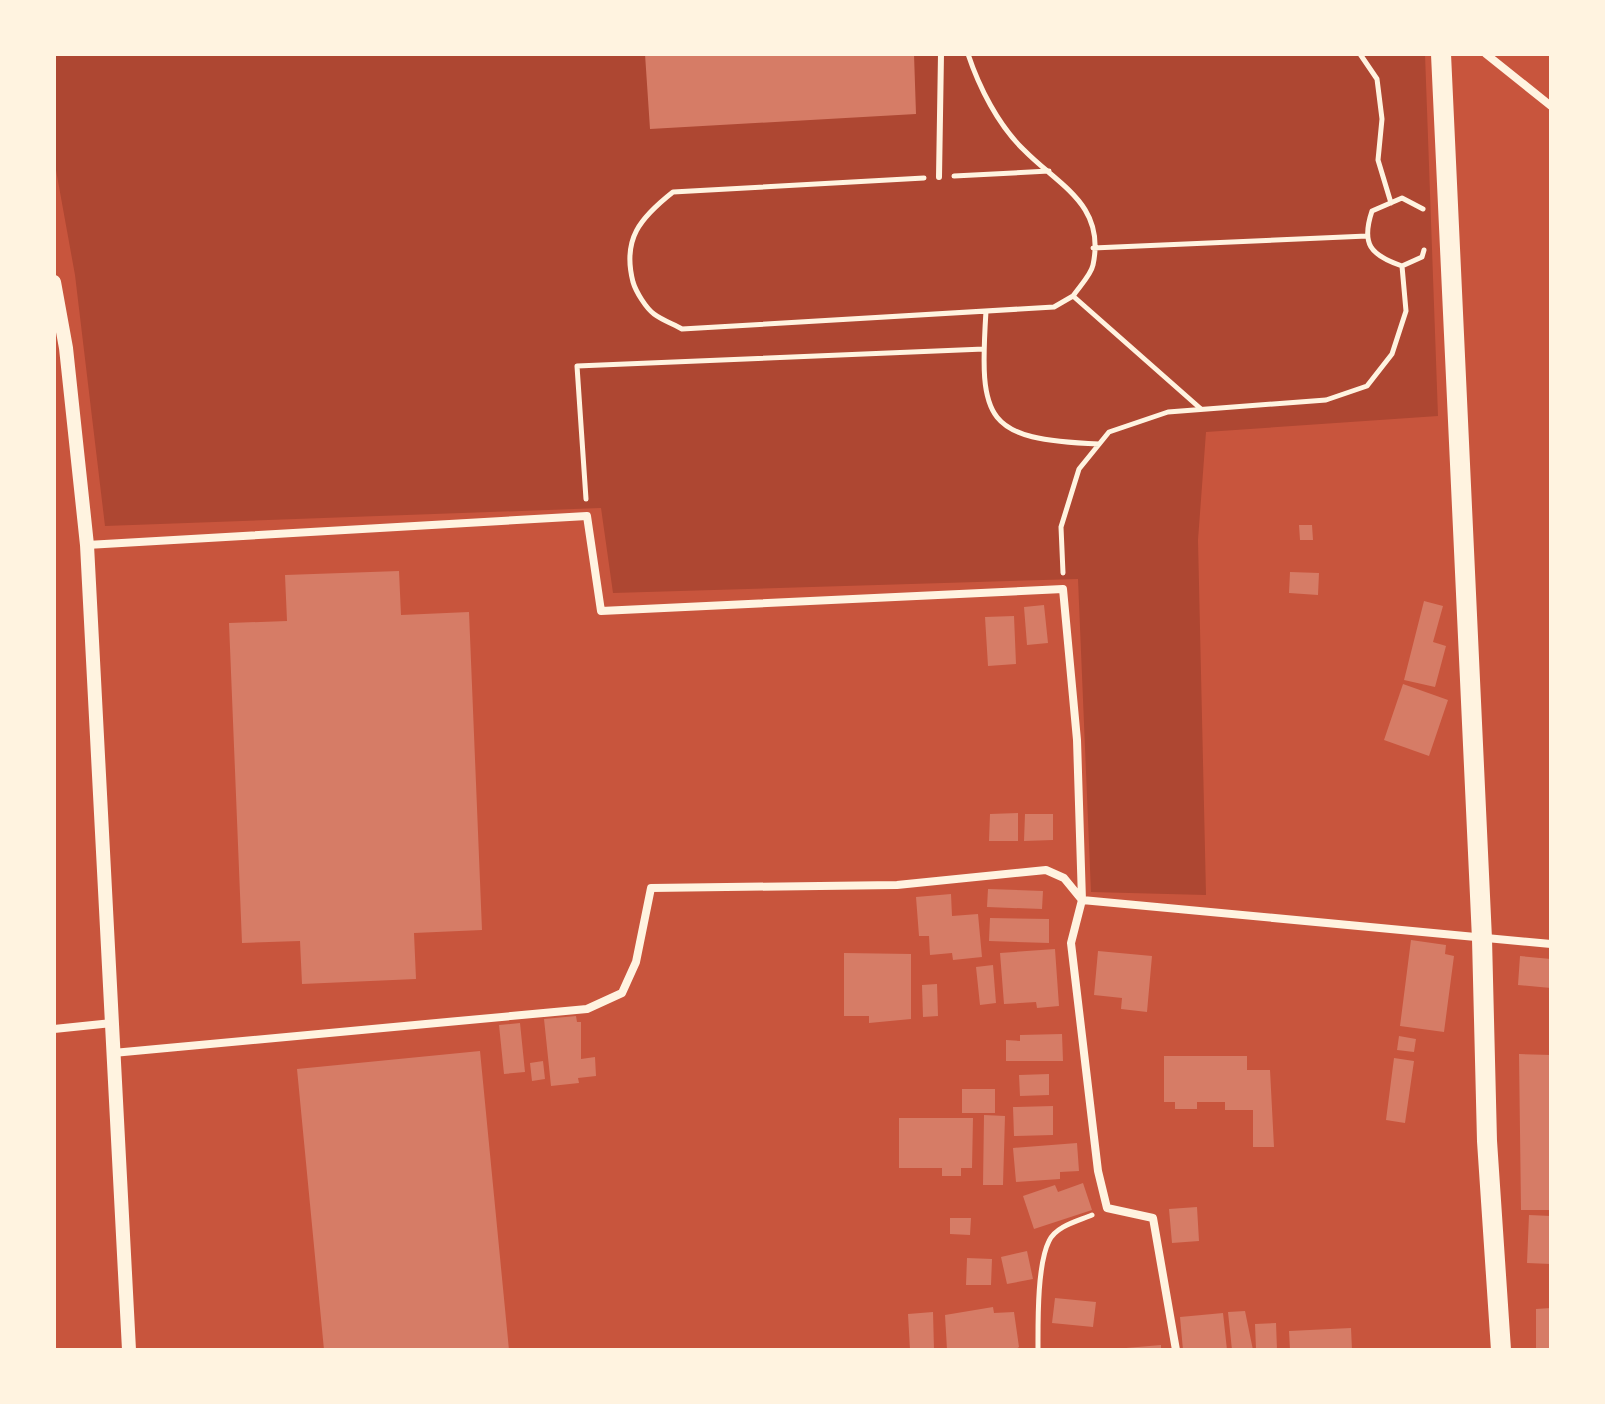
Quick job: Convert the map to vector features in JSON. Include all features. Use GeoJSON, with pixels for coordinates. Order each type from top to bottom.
{"type":"FeatureCollection","features":[{"type":"Feature","properties":{"kind":"main road"},"geometry":{"type":"LineString","coordinates":[[1441,54],[1439,233],[1482,939],[1487,1141],[1501,1350]]}},
{"type":"Feature","properties":{"kind":"street"},"geometry":{"type":"LineString","coordinates":[[1486,54],[1551,106]]}},
{"type":"Feature","properties":{"kind":"street"},"geometry":{"type":"LineString","coordinates":[[54,282],[66,348],[87,545],[129,1350]]}},
{"type":"Feature","properties":{"kind":"street"},"geometry":{"type":"LineString","coordinates":[[87,545],[587,516],[601,611],[1063,589],[1077,740],[1082,900],[1071,943],[1098,1171],[1107,1208],[1153,1218],[1176,1350]]}},
{"type":"Feature","properties":{"kind":"street"},"geometry":{"type":"LineString","coordinates":[[113,1053],[587,1009],[622,993],[636,962],[651,888],[897,885],[1046,870],[1064,878],[1082,900],[1551,944]]}},
{"type":"Feature","properties":{"kind":"street"},"geometry":{"type":"LineString","coordinates":[[54,1029],[112,1023]]}},
{"type":"Feature","properties":{"kind":"lane"},"geometry":{"type":"LineString","coordinates":[[939,177],[941,54]]}},
{"type":"Feature","properties":{"kind":"path"},"geometry":{"type":"LineString","coordinates":[[968,54],[979,86],[1022,149],[1049,171],[1087,208],[1093,267],[1073,296],[1054,307],[682,329],[652,312],[635,288],[628,260],[633,235],[652,209],[673,192],[1049,171]]}},
{"type":"Feature","properties":{"kind":"path"},"geometry":{"type":"LineString","coordinates":[[1360,54],[1377,79],[1382,119],[1378,160],[1391,203]]}},
{"type":"Feature","properties":{"kind":"path"},"geometry":{"type":"LineString","coordinates":[[1402,198],[1422,207],[1439,233],[1422,257],[1402,266],[1381,259],[1369,245],[1367,236],[1372,211],[1402,198]]}},
{"type":"Feature","properties":{"kind":"path"},"geometry":{"type":"LineString","coordinates":[[1093,248],[1367,236]]}},
{"type":"Feature","properties":{"kind":"path"},"geometry":{"type":"LineString","coordinates":[[1063,589],[1061,527],[1079,469],[1109,432],[1168,412],[1326,400],[1367,386],[1392,354],[1406,311],[1402,266]]}},
{"type":"Feature","properties":{"kind":"path"},"geometry":{"type":"LineString","coordinates":[[1073,296],[1202,409]]}},
{"type":"Feature","properties":{"kind":"path"},"geometry":{"type":"LineString","coordinates":[[986,311],[982,369],[990,410],[1015,435],[1046,442],[1100,444]]}},
{"type":"Feature","properties":{"kind":"path"},"geometry":{"type":"LineString","coordinates":[[587,516],[577,366],[984,349]]}},
{"type":"Feature","properties":{"kind":"path"},"geometry":{"type":"LineString","coordinates":[[1038,1350],[1039,1300],[1049,1241],[1061,1228],[1107,1208]]}},
{"type":"Feature","properties":{"kind":"shaded area"},"geometry":{"type":"Polygon","coordinates":[[[54,54],[1425,54],[1438,416],[1206,432],[1198,540],[1206,895],[1091,892],[1078,579],[613,593],[601,508],[105,526],[75,275],[54,159],[54,54]]]}},
{"type":"Feature","properties":{"kind":"building"},"geometry":{"type":"Polygon","coordinates":[[[645,54],[914,54],[916,114],[650,129],[645,54]]]}},
{"type":"Feature","properties":{"kind":"building"},"geometry":{"type":"Polygon","coordinates":[[[1299,525],[1312,525],[1313,540],[1300,540],[1299,525]]]}},
{"type":"Feature","properties":{"kind":"building"},"geometry":{"type":"Polygon","coordinates":[[[399,571],[401,615],[469,612],[482,930],[414,933],[416,979],[302,984],[300,941],[242,943],[229,623],[287,621],[285,575],[399,571]]]}},
{"type":"Feature","properties":{"kind":"building"},"geometry":{"type":"Polygon","coordinates":[[[1290,572],[1319,573],[1318,595],[1289,593],[1290,572]]]}},
{"type":"Feature","properties":{"kind":"building"},"geometry":{"type":"Polygon","coordinates":[[[1424,601],[1443,606],[1433,642],[1446,646],[1435,687],[1404,680],[1424,601]]]}},
{"type":"Feature","properties":{"kind":"building"},"geometry":{"type":"Polygon","coordinates":[[[1044,605],[1048,643],[1027,645],[1024,607],[1044,605]]]}},
{"type":"Feature","properties":{"kind":"building"},"geometry":{"type":"Polygon","coordinates":[[[1014,616],[1016,664],[988,666],[985,617],[1014,616]]]}},
{"type":"Feature","properties":{"kind":"building"},"geometry":{"type":"Polygon","coordinates":[[[1403,684],[1448,700],[1429,756],[1384,740],[1403,684]]]}},
{"type":"Feature","properties":{"kind":"building"},"geometry":{"type":"Polygon","coordinates":[[[1018,813],[1018,841],[989,841],[990,814],[1018,813]]]}},
{"type":"Feature","properties":{"kind":"building"},"geometry":{"type":"Polygon","coordinates":[[[1025,814],[1053,814],[1053,840],[1024,841],[1025,814]]]}},
{"type":"Feature","properties":{"kind":"building"},"geometry":{"type":"Polygon","coordinates":[[[988,889],[1043,891],[1042,909],[987,907],[988,889]]]}},
{"type":"Feature","properties":{"kind":"building"},"geometry":{"type":"Polygon","coordinates":[[[951,894],[952,916],[978,914],[982,957],[953,960],[952,953],[930,955],[929,936],[919,936],[916,897],[951,894]]]}},
{"type":"Feature","properties":{"kind":"building"},"geometry":{"type":"Polygon","coordinates":[[[990,918],[1049,919],[1049,943],[989,941],[990,918]]]}},
{"type":"Feature","properties":{"kind":"building"},"geometry":{"type":"Polygon","coordinates":[[[1411,940],[1446,945],[1445,954],[1454,956],[1444,1032],[1400,1026],[1411,940]]]}},
{"type":"Feature","properties":{"kind":"building"},"geometry":{"type":"Polygon","coordinates":[[[1055,949],[1059,1006],[1037,1008],[1036,1002],[1004,1004],[1000,953],[1055,949]]]}},
{"type":"Feature","properties":{"kind":"building"},"geometry":{"type":"Polygon","coordinates":[[[1098,951],[1152,956],[1147,1012],[1121,1009],[1122,998],[1094,995],[1098,951]]]}},
{"type":"Feature","properties":{"kind":"building"},"geometry":{"type":"Polygon","coordinates":[[[844,953],[911,954],[911,1019],[869,1023],[869,1016],[844,1016],[844,953]]]}},
{"type":"Feature","properties":{"kind":"building"},"geometry":{"type":"Polygon","coordinates":[[[1520,956],[1551,959],[1551,988],[1518,985],[1520,956]]]}},
{"type":"Feature","properties":{"kind":"building"},"geometry":{"type":"Polygon","coordinates":[[[993,965],[996,1003],[980,1005],[976,967],[993,965]]]}},
{"type":"Feature","properties":{"kind":"building"},"geometry":{"type":"Polygon","coordinates":[[[937,984],[938,1016],[923,1017],[922,985],[937,984]]]}},
{"type":"Feature","properties":{"kind":"building"},"geometry":{"type":"Polygon","coordinates":[[[576,1016],[577,1022],[581,1022],[581,1059],[595,1057],[596,1076],[578,1078],[579,1083],[551,1086],[544,1019],[576,1016]]]}},
{"type":"Feature","properties":{"kind":"building"},"geometry":{"type":"Polygon","coordinates":[[[520,1023],[525,1072],[504,1074],[499,1025],[520,1023]]]}},
{"type":"Feature","properties":{"kind":"building"},"geometry":{"type":"Polygon","coordinates":[[[1062,1034],[1063,1061],[1006,1061],[1006,1040],[1020,1041],[1020,1035],[1062,1034]]]}},
{"type":"Feature","properties":{"kind":"building"},"geometry":{"type":"Polygon","coordinates":[[[1399,1036],[1416,1039],[1414,1052],[1397,1050],[1399,1036]]]}},
{"type":"Feature","properties":{"kind":"building"},"geometry":{"type":"Polygon","coordinates":[[[480,1051],[509,1350],[324,1350],[297,1069],[480,1051]]]}},
{"type":"Feature","properties":{"kind":"building"},"geometry":{"type":"Polygon","coordinates":[[[1519,1054],[1551,1055],[1551,1210],[1521,1210],[1519,1054]]]}},
{"type":"Feature","properties":{"kind":"building"},"geometry":{"type":"Polygon","coordinates":[[[1164,1056],[1247,1056],[1247,1070],[1270,1070],[1274,1147],[1253,1147],[1253,1110],[1225,1110],[1225,1102],[1197,1102],[1197,1109],[1175,1109],[1175,1102],[1164,1102],[1164,1056]]]}},
{"type":"Feature","properties":{"kind":"building"},"geometry":{"type":"Polygon","coordinates":[[[1394,1058],[1414,1061],[1405,1123],[1386,1120],[1394,1058]]]}},
{"type":"Feature","properties":{"kind":"building"},"geometry":{"type":"Polygon","coordinates":[[[543,1061],[545,1079],[532,1081],[530,1063],[543,1061]]]}},
{"type":"Feature","properties":{"kind":"building"},"geometry":{"type":"Polygon","coordinates":[[[1049,1074],[1049,1095],[1020,1096],[1019,1075],[1049,1074]]]}},
{"type":"Feature","properties":{"kind":"building"},"geometry":{"type":"Polygon","coordinates":[[[962,1089],[995,1089],[995,1113],[962,1113],[962,1089]]]}},
{"type":"Feature","properties":{"kind":"building"},"geometry":{"type":"Polygon","coordinates":[[[1053,1106],[1053,1135],[1014,1136],[1013,1107],[1053,1106]]]}},
{"type":"Feature","properties":{"kind":"building"},"geometry":{"type":"Polygon","coordinates":[[[984,1115],[1005,1116],[1003,1185],[983,1185],[984,1115]]]}},
{"type":"Feature","properties":{"kind":"building"},"geometry":{"type":"Polygon","coordinates":[[[899,1118],[973,1118],[972,1168],[961,1168],[961,1176],[942,1176],[942,1168],[899,1168],[899,1118]]]}},
{"type":"Feature","properties":{"kind":"building"},"geometry":{"type":"Polygon","coordinates":[[[1077,1143],[1079,1171],[1060,1172],[1060,1179],[1016,1182],[1013,1148],[1077,1143]]]}},
{"type":"Feature","properties":{"kind":"building"},"geometry":{"type":"Polygon","coordinates":[[[1083,1183],[1092,1210],[1034,1229],[1023,1196],[1055,1185],[1058,1192],[1083,1183]]]}},
{"type":"Feature","properties":{"kind":"building"},"geometry":{"type":"Polygon","coordinates":[[[1197,1207],[1199,1241],[1172,1243],[1169,1209],[1197,1207]]]}},
{"type":"Feature","properties":{"kind":"building"},"geometry":{"type":"Polygon","coordinates":[[[1529,1215],[1551,1216],[1551,1264],[1527,1263],[1529,1215]]]}},
{"type":"Feature","properties":{"kind":"building"},"geometry":{"type":"Polygon","coordinates":[[[950,1218],[971,1218],[970,1235],[950,1234],[950,1218]]]}},
{"type":"Feature","properties":{"kind":"building"},"geometry":{"type":"Polygon","coordinates":[[[1027,1251],[1033,1279],[1007,1284],[1001,1257],[1027,1251]]]}},
{"type":"Feature","properties":{"kind":"building"},"geometry":{"type":"Polygon","coordinates":[[[967,1258],[992,1259],[991,1285],[966,1285],[967,1258]]]}},
{"type":"Feature","properties":{"kind":"building"},"geometry":{"type":"Polygon","coordinates":[[[1055,1298],[1096,1302],[1093,1327],[1052,1323],[1055,1298]]]}},
{"type":"Feature","properties":{"kind":"building"},"geometry":{"type":"Polygon","coordinates":[[[993,1307],[994,1313],[1014,1312],[1019,1347],[1015,1350],[947,1350],[945,1315],[993,1307]]]}},
{"type":"Feature","properties":{"kind":"building"},"geometry":{"type":"Polygon","coordinates":[[[1551,1308],[1551,1350],[1536,1350],[1536,1309],[1551,1308]]]}},
{"type":"Feature","properties":{"kind":"building"},"geometry":{"type":"Polygon","coordinates":[[[1245,1311],[1253,1350],[1232,1350],[1228,1312],[1245,1311]]]}},
{"type":"Feature","properties":{"kind":"building"},"geometry":{"type":"Polygon","coordinates":[[[933,1312],[934,1350],[910,1350],[908,1314],[933,1312]]]}},
{"type":"Feature","properties":{"kind":"building"},"geometry":{"type":"Polygon","coordinates":[[[1223,1313],[1227,1350],[1183,1350],[1180,1317],[1223,1313]]]}},
{"type":"Feature","properties":{"kind":"building"},"geometry":{"type":"Polygon","coordinates":[[[1276,1323],[1277,1350],[1256,1350],[1255,1324],[1276,1323]]]}},
{"type":"Feature","properties":{"kind":"building"},"geometry":{"type":"Polygon","coordinates":[[[1351,1328],[1352,1350],[1290,1350],[1289,1331],[1351,1328]]]}},
{"type":"Feature","properties":{"kind":"building"},"geometry":{"type":"Polygon","coordinates":[[[1161,1345],[1161,1350],[1126,1350],[1126,1348],[1161,1345]]]}}]}
